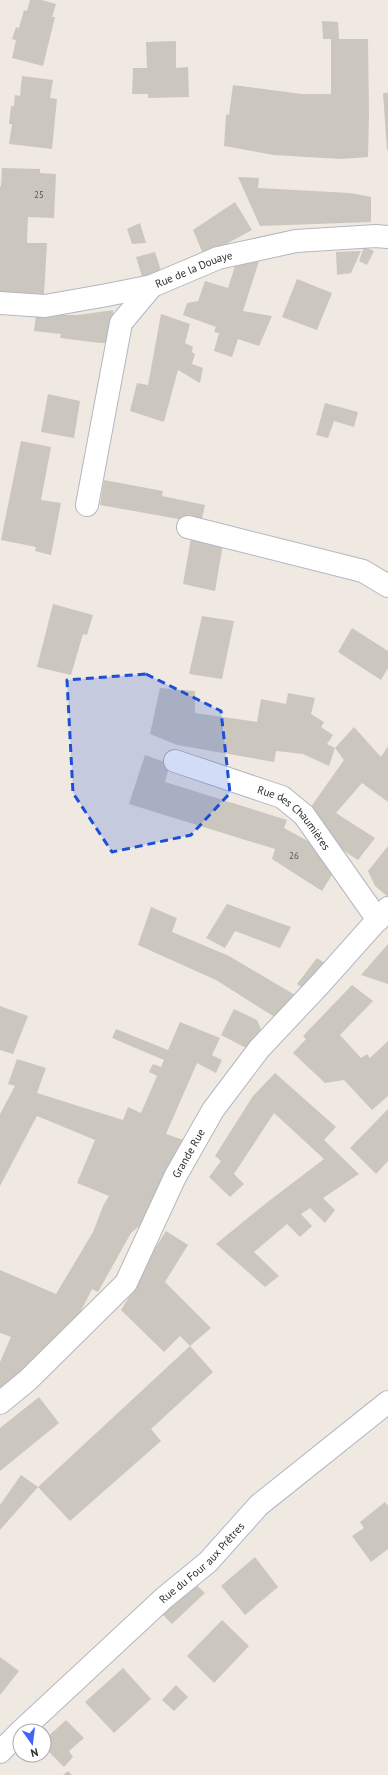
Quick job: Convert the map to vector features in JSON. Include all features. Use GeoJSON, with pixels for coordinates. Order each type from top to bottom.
{"type":"FeatureCollection","features":[{"type":"Feature","properties":{"kind":"street","name":"Rue de la Douaye"},"geometry":{"type":"LineString","coordinates":[[0,303],[45,306],[152,286],[218,258],[296,241],[376,236],[388,237]]}},
{"type":"Feature","properties":{"kind":"street"},"geometry":{"type":"LineString","coordinates":[[87,505],[121,323],[152,286]]}},
{"type":"Feature","properties":{"kind":"street"},"geometry":{"type":"LineString","coordinates":[[188,527],[363,571],[388,586]]}},
{"type":"Feature","properties":{"kind":"street","name":"Rue des Chaumières"},"geometry":{"type":"LineString","coordinates":[[175,761],[282,797],[304,815],[383,914]]}},
{"type":"Feature","properties":{"kind":"street","name":"Grande Rue"},"geometry":{"type":"LineString","coordinates":[[0,1403],[40,1369],[126,1283],[175,1177],[213,1110],[259,1049],[383,914]]}},
{"type":"Feature","properties":{"kind":"street","name":"Rue du Four aux Prêtres"},"geometry":{"type":"LineString","coordinates":[[31,1723],[164,1598],[208,1562],[259,1505],[388,1402]]}},
{"type":"Feature","properties":{"kind":"street","name":"Rue du Four aux Prêtres"},"geometry":{"type":"LineString","coordinates":[[0,1752],[12,1741]]}},
{"type":"Feature","properties":{"kind":"highlighted area"},"geometry":{"type":"Polygon","coordinates":[[[146,674],[221,711],[230,793],[191,835],[112,852],[73,793],[67,680],[146,674]]]}},
{"type":"Feature","properties":{"kind":"building"},"geometry":{"type":"Polygon","coordinates":[[[30,0],[42,0],[56,4],[52,17],[55,17],[43,66],[12,58],[16,40],[12,39],[16,27],[19,28],[24,10],[27,11],[30,0]]]}},
{"type":"Feature","properties":{"kind":"building"},"geometry":{"type":"Polygon","coordinates":[[[322,21],[338,22],[339,39],[368,39],[368,157],[341,159],[274,155],[224,146],[226,114],[229,115],[233,85],[302,94],[331,94],[331,39],[323,39],[322,21]]]}},
{"type":"Feature","properties":{"kind":"building"},"geometry":{"type":"Polygon","coordinates":[[[176,41],[176,68],[188,67],[189,97],[148,98],[148,94],[132,94],[133,68],[147,68],[146,42],[176,41]]]}},
{"type":"Feature","properties":{"kind":"building"},"geometry":{"type":"Polygon","coordinates":[[[22,76],[53,80],[50,98],[57,99],[52,149],[9,144],[12,124],[9,124],[11,106],[14,106],[15,95],[20,96],[22,76]]]}},
{"type":"Feature","properties":{"kind":"building"},"geometry":{"type":"Polygon","coordinates":[[[383,93],[388,93],[388,150],[387,150],[383,93]]]}},
{"type":"Feature","properties":{"kind":"building"},"geometry":{"type":"Polygon","coordinates":[[[2,168],[40,169],[40,173],[56,174],[54,218],[28,217],[27,243],[47,243],[44,294],[0,292],[0,186],[2,168]]]}},
{"type":"Feature","properties":{"kind":"building"},"geometry":{"type":"Polygon","coordinates":[[[238,177],[259,178],[258,188],[350,193],[371,197],[371,222],[260,226],[238,177]]]}},
{"type":"Feature","properties":{"kind":"building"},"geometry":{"type":"Polygon","coordinates":[[[235,202],[252,230],[204,256],[193,230],[235,202]]]}},
{"type":"Feature","properties":{"kind":"building"},"geometry":{"type":"Polygon","coordinates":[[[140,223],[146,243],[132,244],[127,229],[140,223]]]}},
{"type":"Feature","properties":{"kind":"building"},"geometry":{"type":"Polygon","coordinates":[[[364,247],[374,251],[367,265],[359,261],[364,247]]]}},
{"type":"Feature","properties":{"kind":"building"},"geometry":{"type":"Polygon","coordinates":[[[361,251],[351,273],[337,275],[336,252],[361,251]]]}},
{"type":"Feature","properties":{"kind":"building"},"geometry":{"type":"Polygon","coordinates":[[[155,252],[163,277],[144,283],[136,257],[155,252]]]}},
{"type":"Feature","properties":{"kind":"building"},"geometry":{"type":"Polygon","coordinates":[[[259,261],[243,311],[272,316],[259,346],[238,339],[232,357],[214,351],[219,333],[214,332],[216,327],[183,315],[187,303],[198,301],[205,281],[228,288],[235,266],[259,261]]]}},
{"type":"Feature","properties":{"kind":"building"},"geometry":{"type":"Polygon","coordinates":[[[297,279],[332,293],[317,330],[282,317],[297,279]]]}},
{"type":"Feature","properties":{"kind":"building"},"geometry":{"type":"Polygon","coordinates":[[[113,310],[111,343],[60,338],[61,334],[34,331],[36,315],[78,315],[113,310]]]}},
{"type":"Feature","properties":{"kind":"building"},"geometry":{"type":"Polygon","coordinates":[[[161,314],[190,324],[185,343],[193,347],[192,352],[195,354],[192,364],[203,368],[200,383],[178,370],[164,422],[130,411],[137,383],[148,385],[161,314]]]}},
{"type":"Feature","properties":{"kind":"building"},"geometry":{"type":"Polygon","coordinates":[[[48,394],[80,401],[74,438],[41,432],[48,394]]]}},
{"type":"Feature","properties":{"kind":"building"},"geometry":{"type":"Polygon","coordinates":[[[325,403],[358,412],[354,427],[334,421],[328,438],[316,435],[325,403]]]}},
{"type":"Feature","properties":{"kind":"building"},"geometry":{"type":"Polygon","coordinates":[[[21,441],[51,447],[41,500],[61,503],[51,555],[35,551],[36,547],[1,540],[21,441]]]}},
{"type":"Feature","properties":{"kind":"building"},"geometry":{"type":"Polygon","coordinates":[[[104,480],[163,491],[162,496],[205,505],[201,523],[100,505],[104,480]]]}},
{"type":"Feature","properties":{"kind":"building"},"geometry":{"type":"Polygon","coordinates":[[[191,538],[223,544],[215,591],[183,584],[191,538]]]}},
{"type":"Feature","properties":{"kind":"building"},"geometry":{"type":"Polygon","coordinates":[[[53,604],[93,615],[87,635],[83,634],[71,675],[37,667],[53,604]]]}},
{"type":"Feature","properties":{"kind":"building"},"geometry":{"type":"Polygon","coordinates":[[[202,616],[234,621],[222,679],[189,674],[202,616]]]}},
{"type":"Feature","properties":{"kind":"building"},"geometry":{"type":"Polygon","coordinates":[[[352,628],[388,651],[388,668],[381,680],[338,652],[352,628]]]}},
{"type":"Feature","properties":{"kind":"building"},"geometry":{"type":"Polygon","coordinates":[[[160,688],[195,691],[195,713],[257,722],[261,699],[286,704],[288,693],[315,698],[311,714],[324,722],[321,727],[333,735],[327,744],[335,748],[329,766],[303,754],[276,751],[274,762],[177,745],[150,734],[160,688]]]}},
{"type":"Feature","properties":{"kind":"building"},"geometry":{"type":"Polygon","coordinates":[[[354,727],[381,757],[388,746],[388,802],[362,783],[336,813],[375,838],[358,860],[344,851],[308,811],[344,760],[335,748],[354,727]]]}},
{"type":"Feature","properties":{"kind":"building"},"geometry":{"type":"Polygon","coordinates":[[[145,755],[170,764],[165,782],[287,820],[284,828],[317,846],[338,865],[322,891],[272,859],[275,849],[129,804],[145,755]]]}},
{"type":"Feature","properties":{"kind":"building"},"geometry":{"type":"Polygon","coordinates":[[[388,846],[388,897],[375,886],[368,871],[388,846]]]}},
{"type":"Feature","properties":{"kind":"building"},"geometry":{"type":"Polygon","coordinates":[[[227,904],[291,927],[280,948],[235,931],[225,948],[206,938],[227,904]]]}},
{"type":"Feature","properties":{"kind":"building"},"geometry":{"type":"Polygon","coordinates":[[[151,907],[177,918],[172,932],[229,956],[302,999],[281,1021],[216,980],[138,945],[151,907]]]}},
{"type":"Feature","properties":{"kind":"building"},"geometry":{"type":"Polygon","coordinates":[[[388,944],[388,984],[361,975],[388,944]]]}},
{"type":"Feature","properties":{"kind":"building"},"geometry":{"type":"Polygon","coordinates":[[[317,958],[329,966],[308,992],[297,984],[317,958]]]}},
{"type":"Feature","properties":{"kind":"building"},"geometry":{"type":"Polygon","coordinates":[[[352,985],[373,1001],[340,1035],[361,1058],[367,1054],[370,1058],[388,1041],[388,1096],[372,1110],[344,1080],[325,1083],[293,1053],[306,1039],[303,1036],[352,985]]]}},
{"type":"Feature","properties":{"kind":"building"},"geometry":{"type":"Polygon","coordinates":[[[0,1006],[28,1016],[13,1054],[0,1050],[0,1006]]]}},
{"type":"Feature","properties":{"kind":"building"},"geometry":{"type":"Polygon","coordinates":[[[234,1009],[257,1020],[262,1032],[248,1049],[221,1035],[234,1009]]]}},
{"type":"Feature","properties":{"kind":"building"},"geometry":{"type":"Polygon","coordinates":[[[180,1022],[220,1038],[212,1055],[222,1060],[216,1073],[197,1063],[166,1134],[192,1143],[145,1221],[131,1233],[98,1292],[92,1289],[69,1335],[0,1399],[0,1362],[11,1337],[0,1333],[0,1270],[56,1294],[93,1232],[103,1206],[109,1196],[77,1183],[95,1140],[37,1116],[0,1186],[0,1114],[15,1086],[8,1084],[17,1059],[46,1068],[37,1093],[123,1120],[128,1107],[141,1113],[157,1076],[149,1072],[153,1064],[161,1067],[164,1060],[112,1038],[116,1029],[168,1050],[180,1022]]]}},
{"type":"Feature","properties":{"kind":"building"},"geometry":{"type":"Polygon","coordinates":[[[275,1073],[336,1127],[324,1140],[359,1174],[323,1198],[335,1210],[325,1223],[310,1208],[301,1214],[312,1226],[300,1237],[287,1224],[254,1252],[279,1276],[265,1287],[216,1244],[324,1159],[274,1113],[234,1174],[244,1184],[230,1197],[209,1177],[221,1161],[215,1156],[253,1096],[275,1073]]]}},
{"type":"Feature","properties":{"kind":"building"},"geometry":{"type":"Polygon","coordinates":[[[388,1109],[388,1161],[376,1174],[350,1148],[388,1109]]]}},
{"type":"Feature","properties":{"kind":"building"},"geometry":{"type":"Polygon","coordinates":[[[166,1231],[188,1245],[165,1282],[211,1328],[190,1346],[180,1336],[164,1352],[121,1310],[133,1291],[130,1288],[166,1231]]]}},
{"type":"Feature","properties":{"kind":"building"},"geometry":{"type":"Polygon","coordinates":[[[190,1346],[213,1372],[151,1429],[161,1441],[70,1521],[38,1487],[190,1346]]]}},
{"type":"Feature","properties":{"kind":"building"},"geometry":{"type":"Polygon","coordinates":[[[39,1397],[59,1423],[0,1471],[0,1428],[39,1397]]]}},
{"type":"Feature","properties":{"kind":"building"},"geometry":{"type":"Polygon","coordinates":[[[21,1475],[38,1487],[0,1530],[0,1505],[21,1475]]]}},
{"type":"Feature","properties":{"kind":"building"},"geometry":{"type":"Polygon","coordinates":[[[385,1502],[388,1506],[388,1549],[371,1562],[352,1536],[364,1528],[360,1522],[385,1502]]]}},
{"type":"Feature","properties":{"kind":"building"},"geometry":{"type":"Polygon","coordinates":[[[255,1557],[278,1587],[245,1615],[221,1586],[255,1557]]]}},
{"type":"Feature","properties":{"kind":"building"},"geometry":{"type":"Polygon","coordinates":[[[191,1580],[205,1593],[172,1624],[157,1609],[191,1580]]]}},
{"type":"Feature","properties":{"kind":"building"},"geometry":{"type":"Polygon","coordinates":[[[222,1620],[249,1646],[214,1683],[187,1656],[222,1620]]]}},
{"type":"Feature","properties":{"kind":"building"},"geometry":{"type":"Polygon","coordinates":[[[0,1657],[19,1671],[0,1695],[0,1657]]]}},
{"type":"Feature","properties":{"kind":"building"},"geometry":{"type":"Polygon","coordinates":[[[123,1668],[151,1699],[114,1733],[85,1702],[123,1668]]]}},
{"type":"Feature","properties":{"kind":"building"},"geometry":{"type":"Polygon","coordinates":[[[176,1685],[188,1697],[174,1711],[162,1700],[176,1685]]]}},
{"type":"Feature","properties":{"kind":"building"},"geometry":{"type":"Polygon","coordinates":[[[66,1720],[84,1738],[69,1751],[73,1757],[64,1767],[52,1755],[52,1733],[66,1720]]]}},
{"type":"Feature","properties":{"kind":"building"},"geometry":{"type":"Polygon","coordinates":[[[68,1771],[72,1775],[63,1775],[68,1771]]]}}]}
